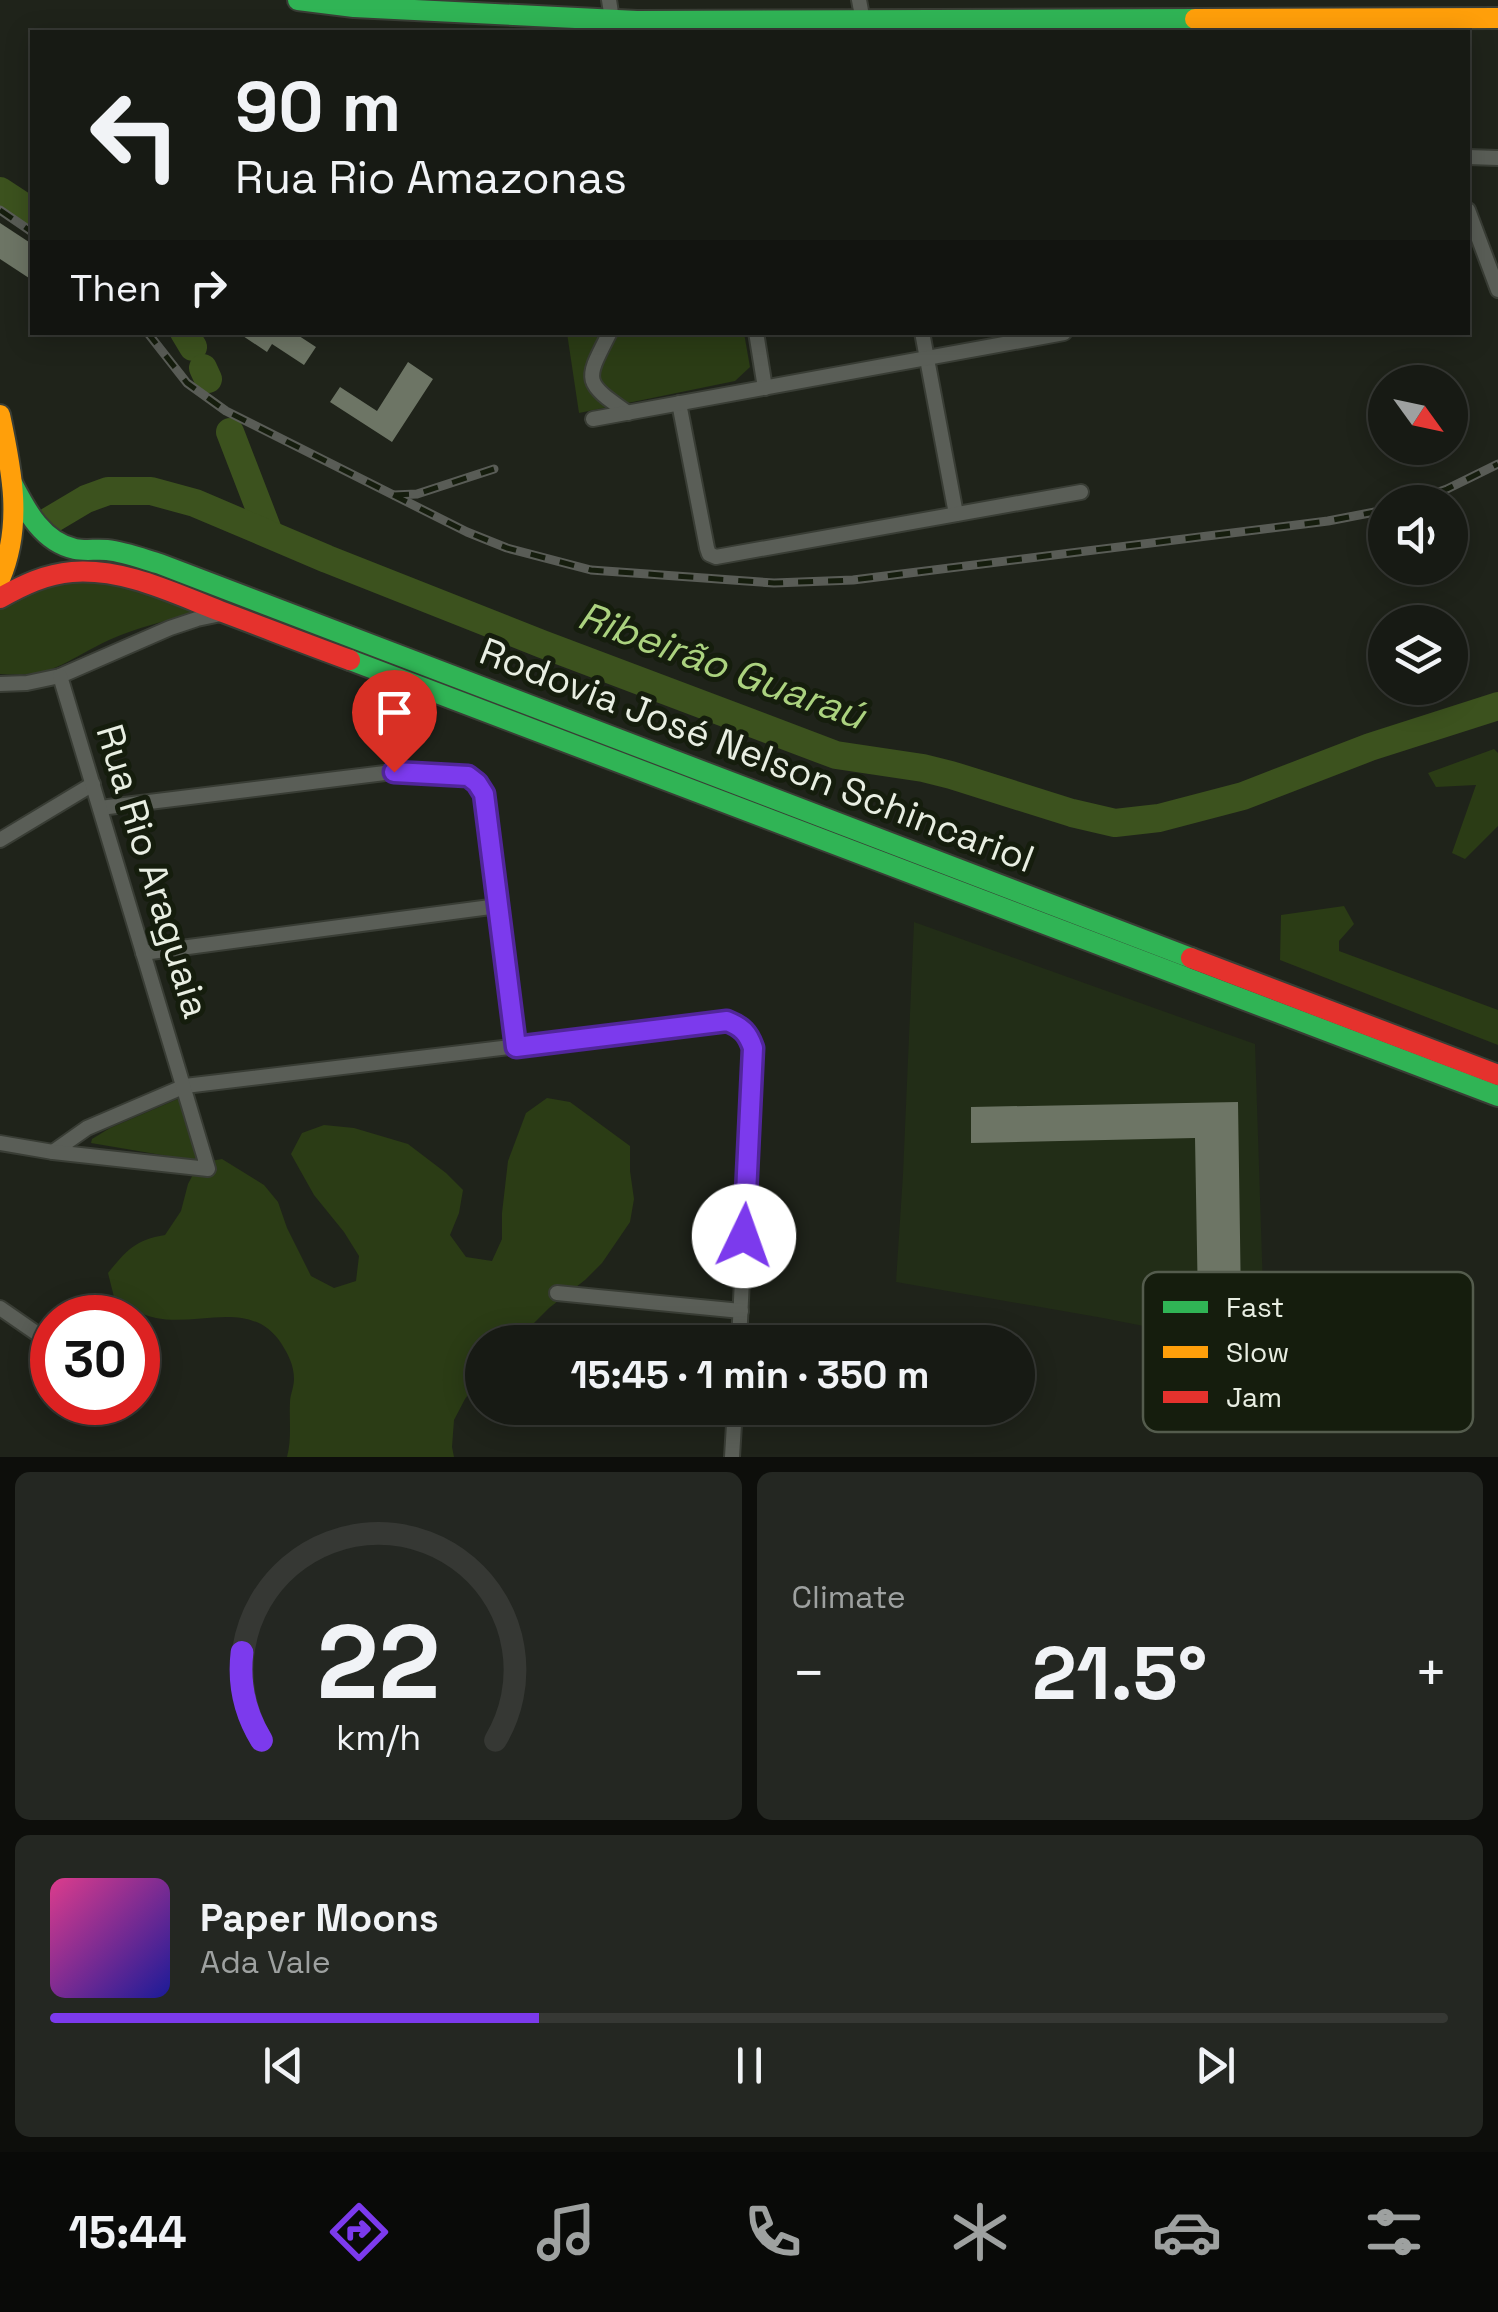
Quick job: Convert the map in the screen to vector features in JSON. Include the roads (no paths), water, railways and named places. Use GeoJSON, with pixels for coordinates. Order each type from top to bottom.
{"type":"FeatureCollection","features":[{"type":"Feature","properties":{"kind":"main road"},"geometry":{"type":"LineString","coordinates":[[298,0],[354,7],[864,27],[1366,10],[1399,25],[1498,18]]}},
{"type":"Feature","properties":{"kind":"main road"},"geometry":{"type":"LineString","coordinates":[[0,415],[12,483],[14,531],[10,558],[0,579]]}},
{"type":"Feature","properties":{"kind":"main road","name":"Rodovia José Nelson Schincariol"},"geometry":{"type":"LineString","coordinates":[[12,483],[40,529],[63,545],[122,553],[160,564],[1498,1075]]}},
{"type":"Feature","properties":{"kind":"main road","name":"Rodovia José Nelson Schincariol"},"geometry":{"type":"LineString","coordinates":[[0,598],[37,580],[84,570],[144,582],[1498,1096]]}},
{"type":"Feature","properties":{"kind":"street"},"geometry":{"type":"LineString","coordinates":[[859,0],[864,27]]}},
{"type":"Feature","properties":{"kind":"street"},"geometry":{"type":"LineString","coordinates":[[1470,158],[1498,158]]}},
{"type":"Feature","properties":{"kind":"street"},"geometry":{"type":"LineString","coordinates":[[1470,215],[1498,290]]}},
{"type":"Feature","properties":{"kind":"street"},"geometry":{"type":"LineString","coordinates":[[608,335],[591,370],[591,378],[596,389],[628,412]]}},
{"type":"Feature","properties":{"kind":"street"},"geometry":{"type":"LineString","coordinates":[[756,335],[765,388]]}},
{"type":"Feature","properties":{"kind":"street"},"geometry":{"type":"LineString","coordinates":[[923,335],[956,514]]}},
{"type":"Feature","properties":{"kind":"street"},"geometry":{"type":"LineString","coordinates":[[592,419],[1053,335]]}},
{"type":"Feature","properties":{"kind":"street"},"geometry":{"type":"LineString","coordinates":[[680,403],[707,548],[712,556],[1081,492]]}},
{"type":"Feature","properties":{"kind":"street"},"geometry":{"type":"LineString","coordinates":[[0,684],[60,676],[170,628],[197,618],[227,614]]}},
{"type":"Feature","properties":{"kind":"street","name":"Rua Rio Araguaia"},"geometry":{"type":"LineString","coordinates":[[52,1152],[208,1169],[60,676]]}},
{"type":"Feature","properties":{"kind":"street"},"geometry":{"type":"LineString","coordinates":[[100,808],[394,772],[468,776],[484,794],[516,1047]]}},
{"type":"Feature","properties":{"kind":"street"},"geometry":{"type":"LineString","coordinates":[[0,840],[93,784]]}},
{"type":"Feature","properties":{"kind":"street"},"geometry":{"type":"LineString","coordinates":[[143,953],[498,906]]}},
{"type":"Feature","properties":{"kind":"street"},"geometry":{"type":"LineString","coordinates":[[0,1142],[52,1152],[87,1128],[184,1086],[727,1021],[748,1034],[753,1048],[740,1325]]}},
{"type":"Feature","properties":{"kind":"street"},"geometry":{"type":"LineString","coordinates":[[557,1293],[741,1311]]}},
{"type":"Feature","properties":{"kind":"street"},"geometry":{"type":"LineString","coordinates":[[0,1308],[30,1329]]}},
{"type":"Feature","properties":{"kind":"street"},"geometry":{"type":"LineString","coordinates":[[732,1457],[734,1425]]}},
{"type":"Feature","properties":{"kind":"waterway"},"geometry":{"type":"LineString","coordinates":[[0,191],[30,211]]}},
{"type":"Feature","properties":{"kind":"waterway"},"geometry":{"type":"LineString","coordinates":[[186,335],[193,347]]}},
{"type":"Feature","properties":{"kind":"waterway"},"geometry":{"type":"LineString","coordinates":[[203,368],[208,379]]}},
{"type":"Feature","properties":{"kind":"waterway"},"geometry":{"type":"LineString","coordinates":[[230,432],[269,533]]}},
{"type":"Feature","properties":{"kind":"waterway","name":"Ribeirão Guaraú"},"geometry":{"type":"LineString","coordinates":[[49,521],[108,491],[151,491],[195,503],[542,644],[836,755],[923,768],[1115,823],[1159,818],[1243,796],[1370,747],[1498,706]]}},
{"type":"Feature","properties":{"kind":"railway"},"geometry":{"type":"LineString","coordinates":[[0,210],[30,231]]}},
{"type":"Feature","properties":{"kind":"railway"},"geometry":{"type":"LineString","coordinates":[[149,335],[187,383],[226,411],[467,532],[507,548],[591,570],[774,583],[853,580],[1368,513]]}},
{"type":"Feature","properties":{"kind":"railway"},"geometry":{"type":"LineString","coordinates":[[1455,485],[1498,464]]}},
{"type":"Feature","properties":{"kind":"railway"},"geometry":{"type":"LineString","coordinates":[[394,495],[417,494],[494,469]]}}]}
